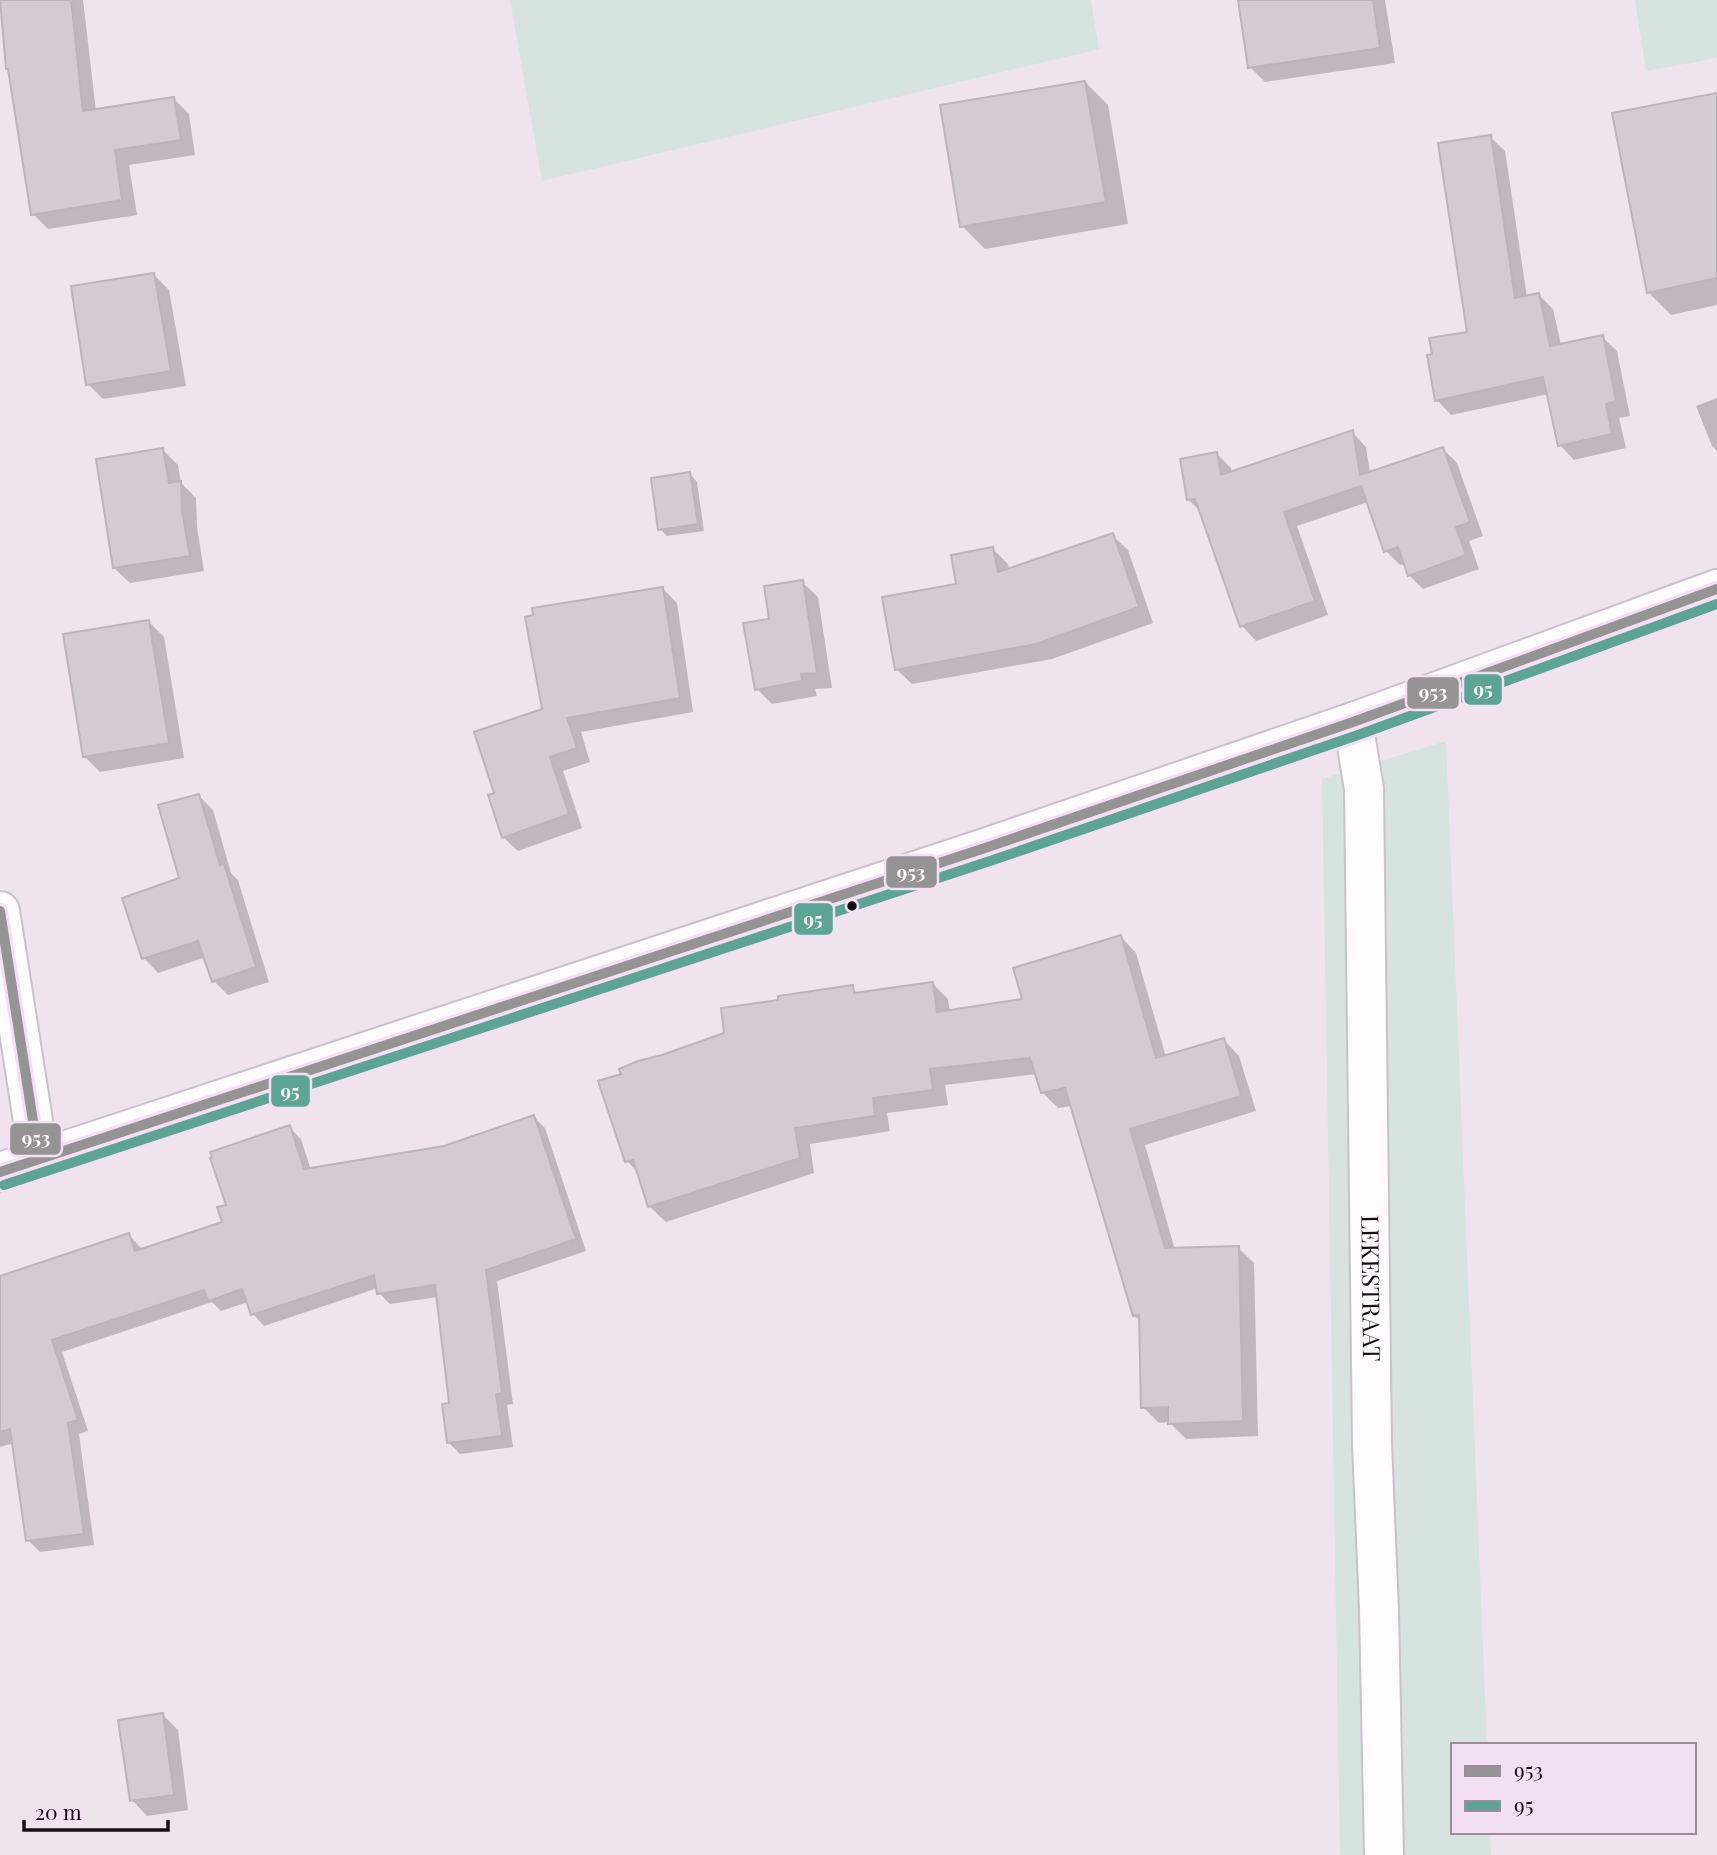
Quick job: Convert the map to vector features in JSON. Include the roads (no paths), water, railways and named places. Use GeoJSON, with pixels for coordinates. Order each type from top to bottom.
{"type":"FeatureCollection","features":[{"type":"Feature","properties":{"kind":"street"},"geometry":{"type":"LineString","coordinates":[[0,1172],[972,852],[1353,722],[1717,589]]}},
{"type":"Feature","properties":{"kind":"street","name":"LEKESTRAAT"},"geometry":{"type":"LineString","coordinates":[[1353,722],[1364,789],[1372,1444],[1379,1610],[1384,1855]]}},
{"type":"Feature","properties":{"kind":"street"},"geometry":{"type":"LineString","coordinates":[[0,911],[39,1159]]}}]}
